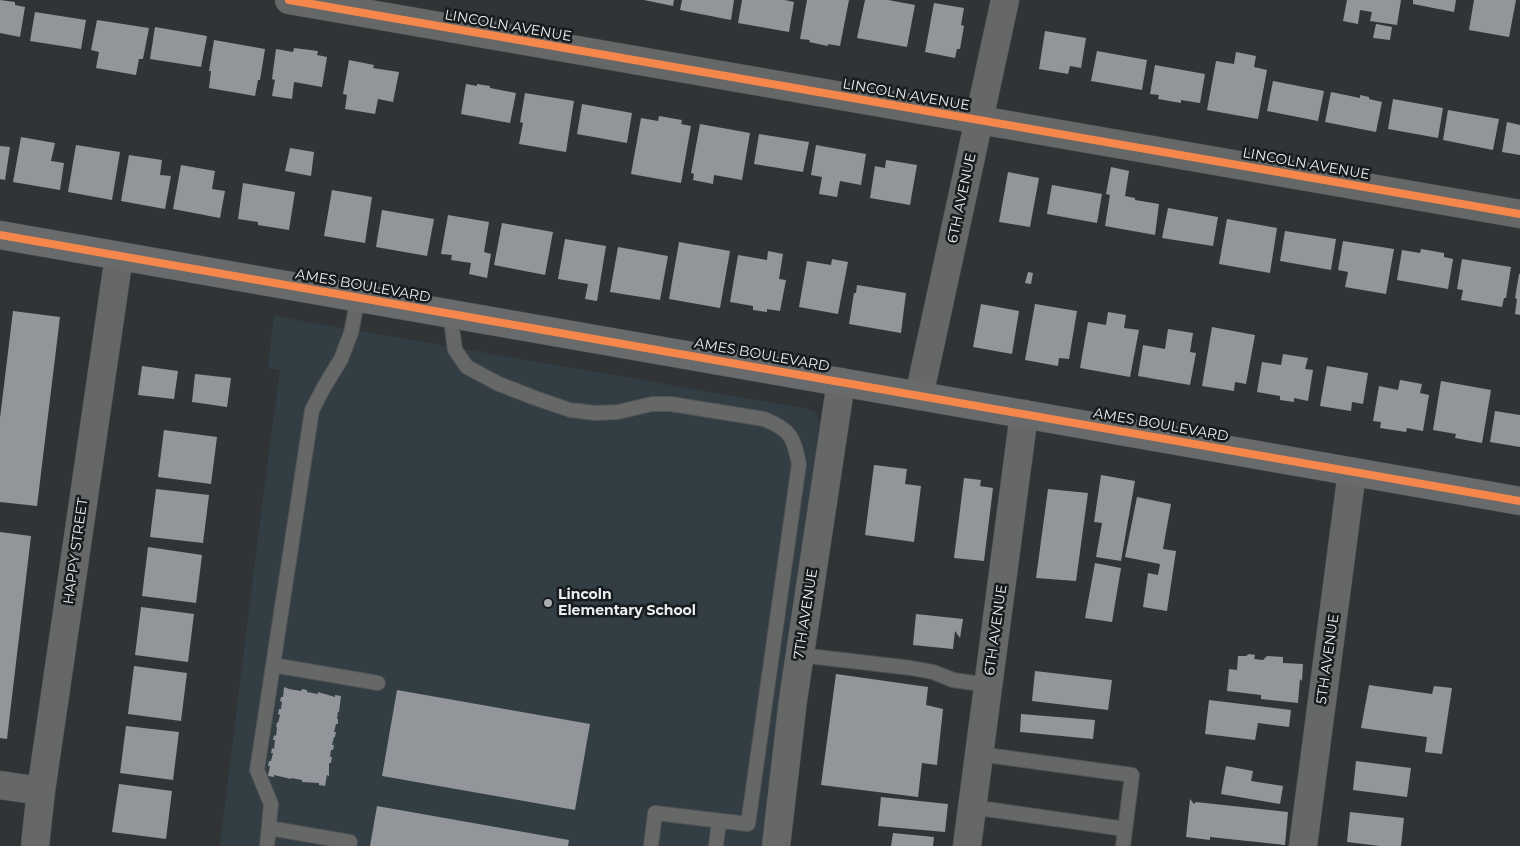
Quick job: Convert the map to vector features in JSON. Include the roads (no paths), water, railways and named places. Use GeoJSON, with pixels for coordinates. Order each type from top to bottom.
{"type":"FeatureCollection","features":[{"type":"Feature","properties":{"kind":"street","name":"LINCOLN AVENUE"},"geometry":{"type":"LineString","coordinates":[[289,0],[1520,214]]}},
{"type":"Feature","properties":{"kind":"street","name":"6TH AVENUE"},"geometry":{"type":"LineString","coordinates":[[920,396],[1005,0]]}},
{"type":"Feature","properties":{"kind":"street","name":"AMES BOULEVARD"},"geometry":{"type":"LineString","coordinates":[[0,235],[1520,501]]}},
{"type":"Feature","properties":{"kind":"street","name":"HAPPY STREET"},"geometry":{"type":"LineString","coordinates":[[35,846],[41,791],[119,256]]}},
{"type":"Feature","properties":{"kind":"street","name":"7TH AVENUE"},"geometry":{"type":"LineString","coordinates":[[765,830],[793,700],[841,382]]}},
{"type":"Feature","properties":{"kind":"street","name":"6TH AVENUE"},"geometry":{"type":"LineString","coordinates":[[967,846],[1024,414]]}},
{"type":"Feature","properties":{"kind":"street","name":"5TH AVENUE"},"geometry":{"type":"LineString","coordinates":[[1303,846],[1352,472]]}},
{"type":"Feature","properties":{"kind":"street"},"geometry":{"type":"LineString","coordinates":[[0,785],[41,791]]}},
{"type":"Feature","properties":{"kind":"lane"},"geometry":{"type":"LineString","coordinates":[[267,846],[271,804],[256,770],[312,410],[341,359],[351,333],[358,297]]}},
{"type":"Feature","properties":{"kind":"lane"},"geometry":{"type":"LineString","coordinates":[[450,313],[454,350],[468,367],[499,384],[570,410],[596,413],[618,412],[652,404],[671,404],[764,419],[779,425],[789,433],[796,450],[799,464],[765,830],[719,821],[655,813],[651,846]]}},
{"type":"Feature","properties":{"kind":"lane"},"geometry":{"type":"LineString","coordinates":[[800,655],[911,668],[933,672],[953,680],[988,685]]}},
{"type":"Feature","properties":{"kind":"lane"},"geometry":{"type":"LineString","coordinates":[[273,665],[378,683]]}},
{"type":"Feature","properties":{"kind":"lane"},"geometry":{"type":"LineString","coordinates":[[980,754],[1132,775],[1123,846]]}},
{"type":"Feature","properties":{"kind":"lane"},"geometry":{"type":"LineString","coordinates":[[972,808],[1125,829]]}},
{"type":"Feature","properties":{"kind":"lane"},"geometry":{"type":"LineString","coordinates":[[716,846],[719,821]]}},
{"type":"Feature","properties":{"kind":"lane"},"geometry":{"type":"LineString","coordinates":[[269,828],[350,842]]}},
{"type":"Feature","properties":{"kind":"place","name":"Lincoln Elementary School"},"geometry":{"type":"Point","coordinates":[548,603]}}]}
